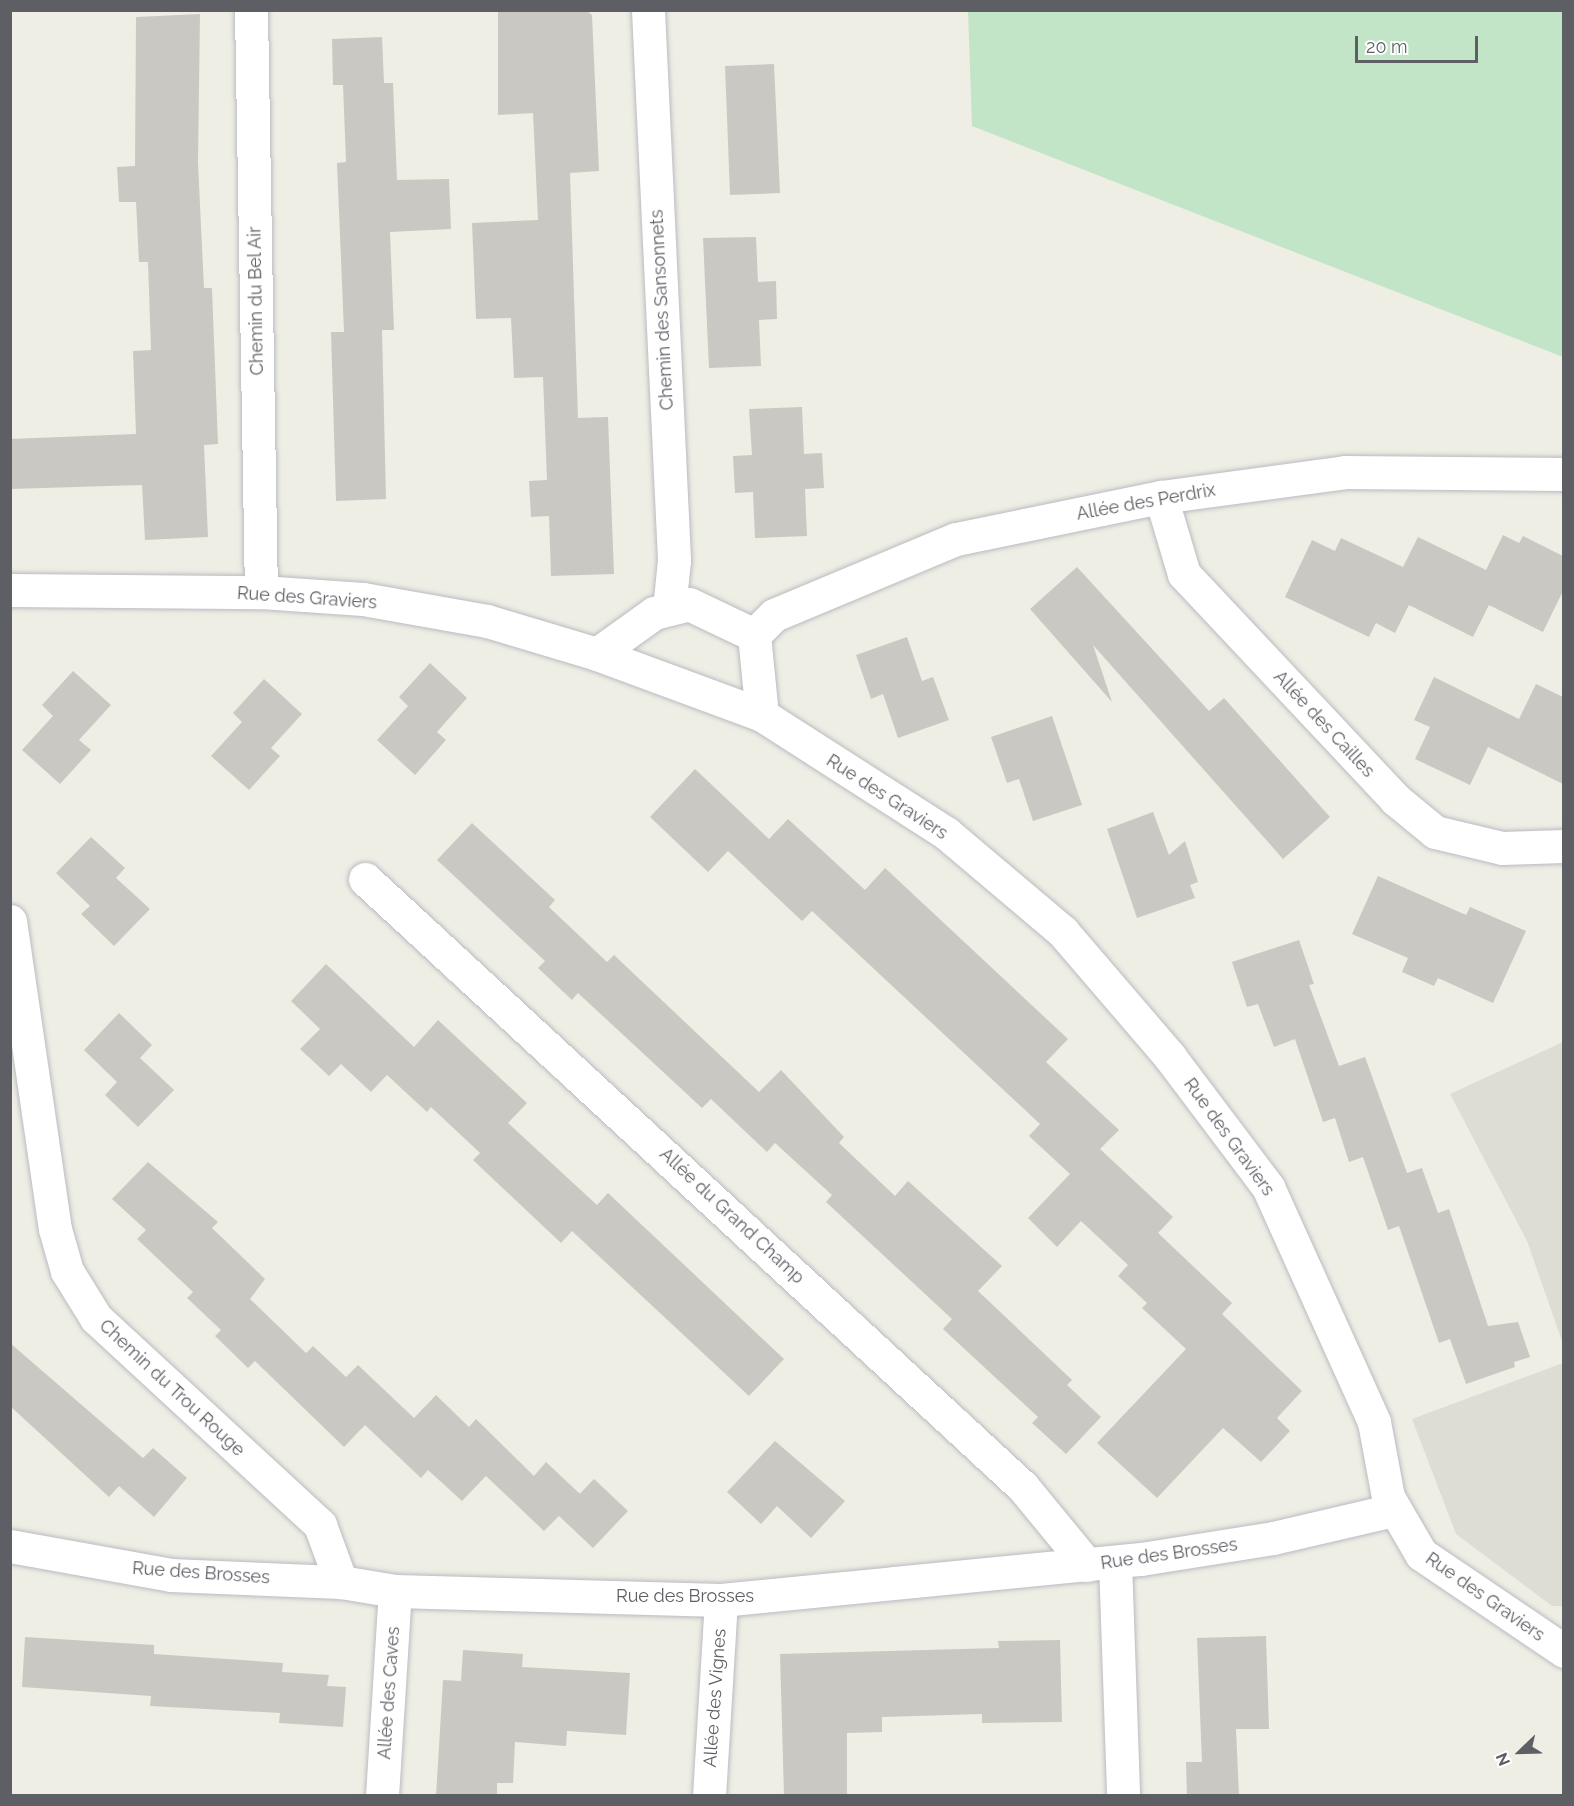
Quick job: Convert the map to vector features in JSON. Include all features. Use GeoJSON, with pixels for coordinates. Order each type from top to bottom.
{"type":"FeatureCollection","features":[{"type":"Feature","properties":{"kind":"street","name":"Chemin du Bel Air"},"geometry":{"type":"LineString","coordinates":[[251,10],[261,592]]}},
{"type":"Feature","properties":{"kind":"street","name":"Chemin des Sansonnets"},"geometry":{"type":"LineString","coordinates":[[648,10],[674,560],[669,609]]}},
{"type":"Feature","properties":{"kind":"street","name":"Allée des Perdrix"},"geometry":{"type":"LineString","coordinates":[[754,635],[774,615],[956,539],[1161,497],[1345,472],[1563,474]]}},
{"type":"Feature","properties":{"kind":"street","name":"Allée des Cailles"},"geometry":{"type":"LineString","coordinates":[[1161,497],[1184,574],[1395,799],[1435,832],[1502,848],[1563,846]]}},
{"type":"Feature","properties":{"kind":"street","name":"Rue des Graviers"},"geometry":{"type":"LineString","coordinates":[[10,590],[261,592],[363,599],[486,621],[597,654],[762,715],[945,833],[1045,917],[1170,1057],[1268,1186],[1374,1422],[1393,1510],[1421,1554],[1563,1651]]}},
{"type":"Feature","properties":{"kind":"street"},"geometry":{"type":"LineString","coordinates":[[597,654],[654,613],[689,604],[754,635],[762,715]]}},
{"type":"Feature","properties":{"kind":"street","name":"Allée du Grand Champ"},"geometry":{"type":"LineString","coordinates":[[365,879],[1023,1487],[1101,1564]]}},
{"type":"Feature","properties":{"kind":"street","name":"Chemin du Trou Rouge"},"geometry":{"type":"LineString","coordinates":[[10,921],[55,1229],[67,1271],[96,1318],[320,1525],[341,1582]]}},
{"type":"Feature","properties":{"kind":"street","name":"Rue des Brosses"},"geometry":{"type":"LineString","coordinates":[[10,1546],[171,1575],[341,1582],[395,1591],[721,1600],[1101,1564],[1273,1538],[1393,1510]]}},
{"type":"Feature","properties":{"kind":"street"},"geometry":{"type":"LineString","coordinates":[[1101,1564],[1123,1796]]}},
{"type":"Feature","properties":{"kind":"street","name":"Allée des Caves"},"geometry":{"type":"LineString","coordinates":[[382,1796],[395,1591]]}},
{"type":"Feature","properties":{"kind":"street","name":"Allée des Vignes"},"geometry":{"type":"LineString","coordinates":[[709,1796],[721,1600]]}},
{"type":"Feature","properties":{"kind":"shaded area"},"geometry":{"type":"Polygon","coordinates":[[[1563,1042],[1563,1344],[1527,1241],[1450,1094],[1563,1042]]]}},
{"type":"Feature","properties":{"kind":"shaded area"},"geometry":{"type":"Polygon","coordinates":[[[1563,1363],[1564,1606],[1552,1606],[1456,1534],[1412,1419],[1563,1363]]]}},
{"type":"Feature","properties":{"kind":"green space"},"geometry":{"type":"Polygon","coordinates":[[[968,11],[1563,11],[1563,357],[972,126],[968,11]]]}},
{"type":"Feature","properties":{"kind":"building"},"geometry":{"type":"Polygon","coordinates":[[[498,10],[586,10],[592,15],[599,171],[570,173],[578,418],[608,417],[614,574],[551,576],[549,516],[531,517],[529,481],[547,480],[543,377],[514,378],[511,318],[476,319],[472,223],[538,220],[533,113],[498,115],[498,10]]]}},
{"type":"Feature","properties":{"kind":"building"},"geometry":{"type":"Polygon","coordinates":[[[200,14],[198,163],[204,288],[212,288],[218,444],[204,445],[208,537],[145,540],[142,485],[10,489],[10,439],[136,434],[133,351],[151,350],[148,262],[139,262],[136,202],[119,202],[117,167],[135,166],[136,17],[200,14]]]}},
{"type":"Feature","properties":{"kind":"building"},"geometry":{"type":"Polygon","coordinates":[[[382,37],[384,83],[393,83],[397,180],[449,179],[451,229],[390,232],[394,330],[382,330],[386,499],[336,501],[331,332],[344,332],[337,163],[346,162],[343,85],[333,85],[332,39],[382,37]]]}},
{"type":"Feature","properties":{"kind":"building"},"geometry":{"type":"Polygon","coordinates":[[[774,64],[780,193],[730,195],[725,66],[774,64]]]}},
{"type":"Feature","properties":{"kind":"building"},"geometry":{"type":"Polygon","coordinates":[[[756,237],[758,282],[776,281],[777,319],[759,320],[761,366],[709,368],[703,238],[756,237]]]}},
{"type":"Feature","properties":{"kind":"building"},"geometry":{"type":"Polygon","coordinates":[[[802,407],[804,454],[822,453],[824,488],[805,489],[807,536],[755,538],[753,492],[735,493],[733,456],[752,455],[749,409],[802,407]]]}},
{"type":"Feature","properties":{"kind":"building"},"geometry":{"type":"Polygon","coordinates":[[[1503,535],[1519,543],[1523,536],[1563,556],[1563,591],[1543,632],[1489,605],[1473,637],[1409,605],[1395,633],[1376,623],[1369,637],[1285,597],[1312,540],[1335,551],[1341,538],[1403,567],[1418,537],[1486,570],[1503,535]]]}},
{"type":"Feature","properties":{"kind":"building"},"geometry":{"type":"Polygon","coordinates":[[[1077,567],[1209,711],[1224,698],[1330,817],[1283,859],[1093,645],[1112,702],[1030,609],[1077,567]]]}},
{"type":"Feature","properties":{"kind":"building"},"geometry":{"type":"Polygon","coordinates":[[[907,637],[922,681],[933,677],[949,720],[898,738],[883,694],[871,699],[856,655],[907,637]]]}},
{"type":"Feature","properties":{"kind":"building"},"geometry":{"type":"Polygon","coordinates":[[[430,663],[467,698],[437,732],[446,740],[415,775],[377,740],[408,706],[399,697],[430,663]]]}},
{"type":"Feature","properties":{"kind":"building"},"geometry":{"type":"Polygon","coordinates":[[[73,671],[111,705],[79,740],[91,750],[60,784],[22,750],[53,716],[42,705],[73,671]]]}},
{"type":"Feature","properties":{"kind":"building"},"geometry":{"type":"Polygon","coordinates":[[[1434,677],[1519,719],[1536,684],[1563,697],[1563,784],[1488,747],[1470,785],[1415,759],[1430,727],[1414,720],[1434,677]]]}},
{"type":"Feature","properties":{"kind":"building"},"geometry":{"type":"Polygon","coordinates":[[[264,679],[302,714],[271,748],[280,756],[249,790],[211,756],[242,722],[233,713],[264,679]]]}},
{"type":"Feature","properties":{"kind":"building"},"geometry":{"type":"Polygon","coordinates":[[[1052,716],[1082,805],[1033,821],[1019,779],[1007,783],[991,737],[1052,716]]]}},
{"type":"Feature","properties":{"kind":"building"},"geometry":{"type":"Polygon","coordinates":[[[695,769],[769,839],[788,819],[865,890],[885,868],[1068,1039],[1046,1062],[1119,1130],[1100,1149],[1173,1217],[1158,1233],[1232,1303],[1222,1314],[1302,1391],[1277,1418],[1290,1431],[1261,1462],[1223,1428],[1157,1498],[1097,1443],[1186,1349],[1142,1308],[1147,1303],[1118,1276],[1128,1265],[1081,1221],[1057,1247],[1028,1218],[1070,1174],[1029,1136],[1040,1124],[812,911],[802,921],[728,851],[708,872],[650,817],[695,769]]]}},
{"type":"Feature","properties":{"kind":"building"},"geometry":{"type":"Polygon","coordinates":[[[1153,812],[1169,855],[1185,841],[1198,882],[1190,885],[1195,898],[1137,918],[1107,829],[1153,812]]]}},
{"type":"Feature","properties":{"kind":"building"},"geometry":{"type":"Polygon","coordinates":[[[472,823],[555,900],[549,907],[607,962],[614,955],[759,1092],[781,1070],[844,1137],[839,1143],[895,1196],[908,1181],[1002,1266],[978,1291],[1072,1380],[1067,1385],[1101,1417],[1066,1454],[1032,1423],[1038,1417],[943,1329],[952,1319],[826,1202],[832,1195],[775,1143],[767,1152],[711,1099],[702,1108],[578,993],[572,1000],[538,968],[545,961],[437,860],[472,823]]]}},
{"type":"Feature","properties":{"kind":"building"},"geometry":{"type":"Polygon","coordinates":[[[91,837],[125,868],[116,878],[150,909],[114,946],[81,914],[90,906],[56,873],[91,837]]]}},
{"type":"Feature","properties":{"kind":"building"},"geometry":{"type":"Polygon","coordinates":[[[1378,876],[1466,915],[1470,907],[1526,931],[1493,1003],[1438,978],[1434,986],[1402,972],[1408,958],[1352,934],[1378,876]]]}},
{"type":"Feature","properties":{"kind":"building"},"geometry":{"type":"Polygon","coordinates":[[[1299,940],[1314,984],[1309,985],[1339,1066],[1365,1057],[1407,1173],[1422,1168],[1438,1213],[1449,1209],[1488,1326],[1518,1322],[1530,1357],[1514,1362],[1515,1367],[1466,1384],[1450,1339],[1439,1343],[1399,1226],[1388,1230],[1363,1157],[1349,1162],[1335,1118],[1323,1122],[1295,1039],[1274,1047],[1258,1004],[1247,1007],[1232,962],[1299,940]]]}},
{"type":"Feature","properties":{"kind":"building"},"geometry":{"type":"Polygon","coordinates":[[[326,964],[414,1047],[438,1020],[527,1103],[508,1123],[597,1205],[608,1193],[784,1359],[749,1396],[572,1231],[561,1243],[473,1160],[480,1153],[431,1107],[427,1112],[387,1075],[371,1092],[341,1064],[329,1076],[300,1049],[320,1029],[291,1001],[326,964]]]}},
{"type":"Feature","properties":{"kind":"building"},"geometry":{"type":"Polygon","coordinates":[[[119,1013],[152,1045],[140,1058],[174,1090],[138,1127],[105,1095],[117,1082],[84,1050],[119,1013]]]}},
{"type":"Feature","properties":{"kind":"building"},"geometry":{"type":"Polygon","coordinates":[[[148,1162],[218,1222],[212,1228],[265,1279],[250,1299],[306,1353],[313,1346],[346,1377],[358,1365],[414,1418],[436,1395],[469,1427],[476,1419],[534,1476],[546,1462],[580,1494],[594,1479],[628,1511],[593,1548],[559,1516],[544,1531],[486,1476],[462,1501],[428,1470],[421,1478],[365,1425],[344,1447],[255,1361],[248,1368],[215,1336],[221,1330],[187,1298],[193,1292],[137,1239],[146,1230],[112,1199],[148,1162]]]}},
{"type":"Feature","properties":{"kind":"building"},"geometry":{"type":"Polygon","coordinates":[[[10,1343],[143,1458],[153,1448],[187,1478],[154,1517],[119,1486],[109,1497],[10,1406],[10,1343]]]}},
{"type":"Feature","properties":{"kind":"building"},"geometry":{"type":"Polygon","coordinates":[[[775,1441],[845,1501],[811,1538],[777,1506],[761,1524],[727,1492],[775,1441]]]}},
{"type":"Feature","properties":{"kind":"building"},"geometry":{"type":"Polygon","coordinates":[[[1266,1636],[1269,1729],[1236,1729],[1239,1796],[1187,1796],[1186,1762],[1202,1762],[1197,1638],[1266,1636]]]}},
{"type":"Feature","properties":{"kind":"building"},"geometry":{"type":"Polygon","coordinates":[[[25,1637],[154,1645],[154,1654],[283,1663],[282,1672],[329,1675],[327,1686],[346,1687],[343,1727],[279,1723],[280,1713],[150,1706],[151,1696],[22,1687],[25,1637]]]}},
{"type":"Feature","properties":{"kind":"building"},"geometry":{"type":"Polygon","coordinates":[[[1060,1640],[1062,1722],[982,1723],[982,1714],[882,1717],[882,1732],[847,1733],[847,1796],[784,1796],[780,1654],[999,1648],[998,1641],[1060,1640]]]}},
{"type":"Feature","properties":{"kind":"building"},"geometry":{"type":"Polygon","coordinates":[[[463,1650],[523,1654],[522,1667],[630,1673],[626,1735],[567,1731],[566,1746],[515,1742],[513,1783],[497,1783],[497,1796],[436,1796],[443,1680],[461,1681],[463,1650]]]}}]}
